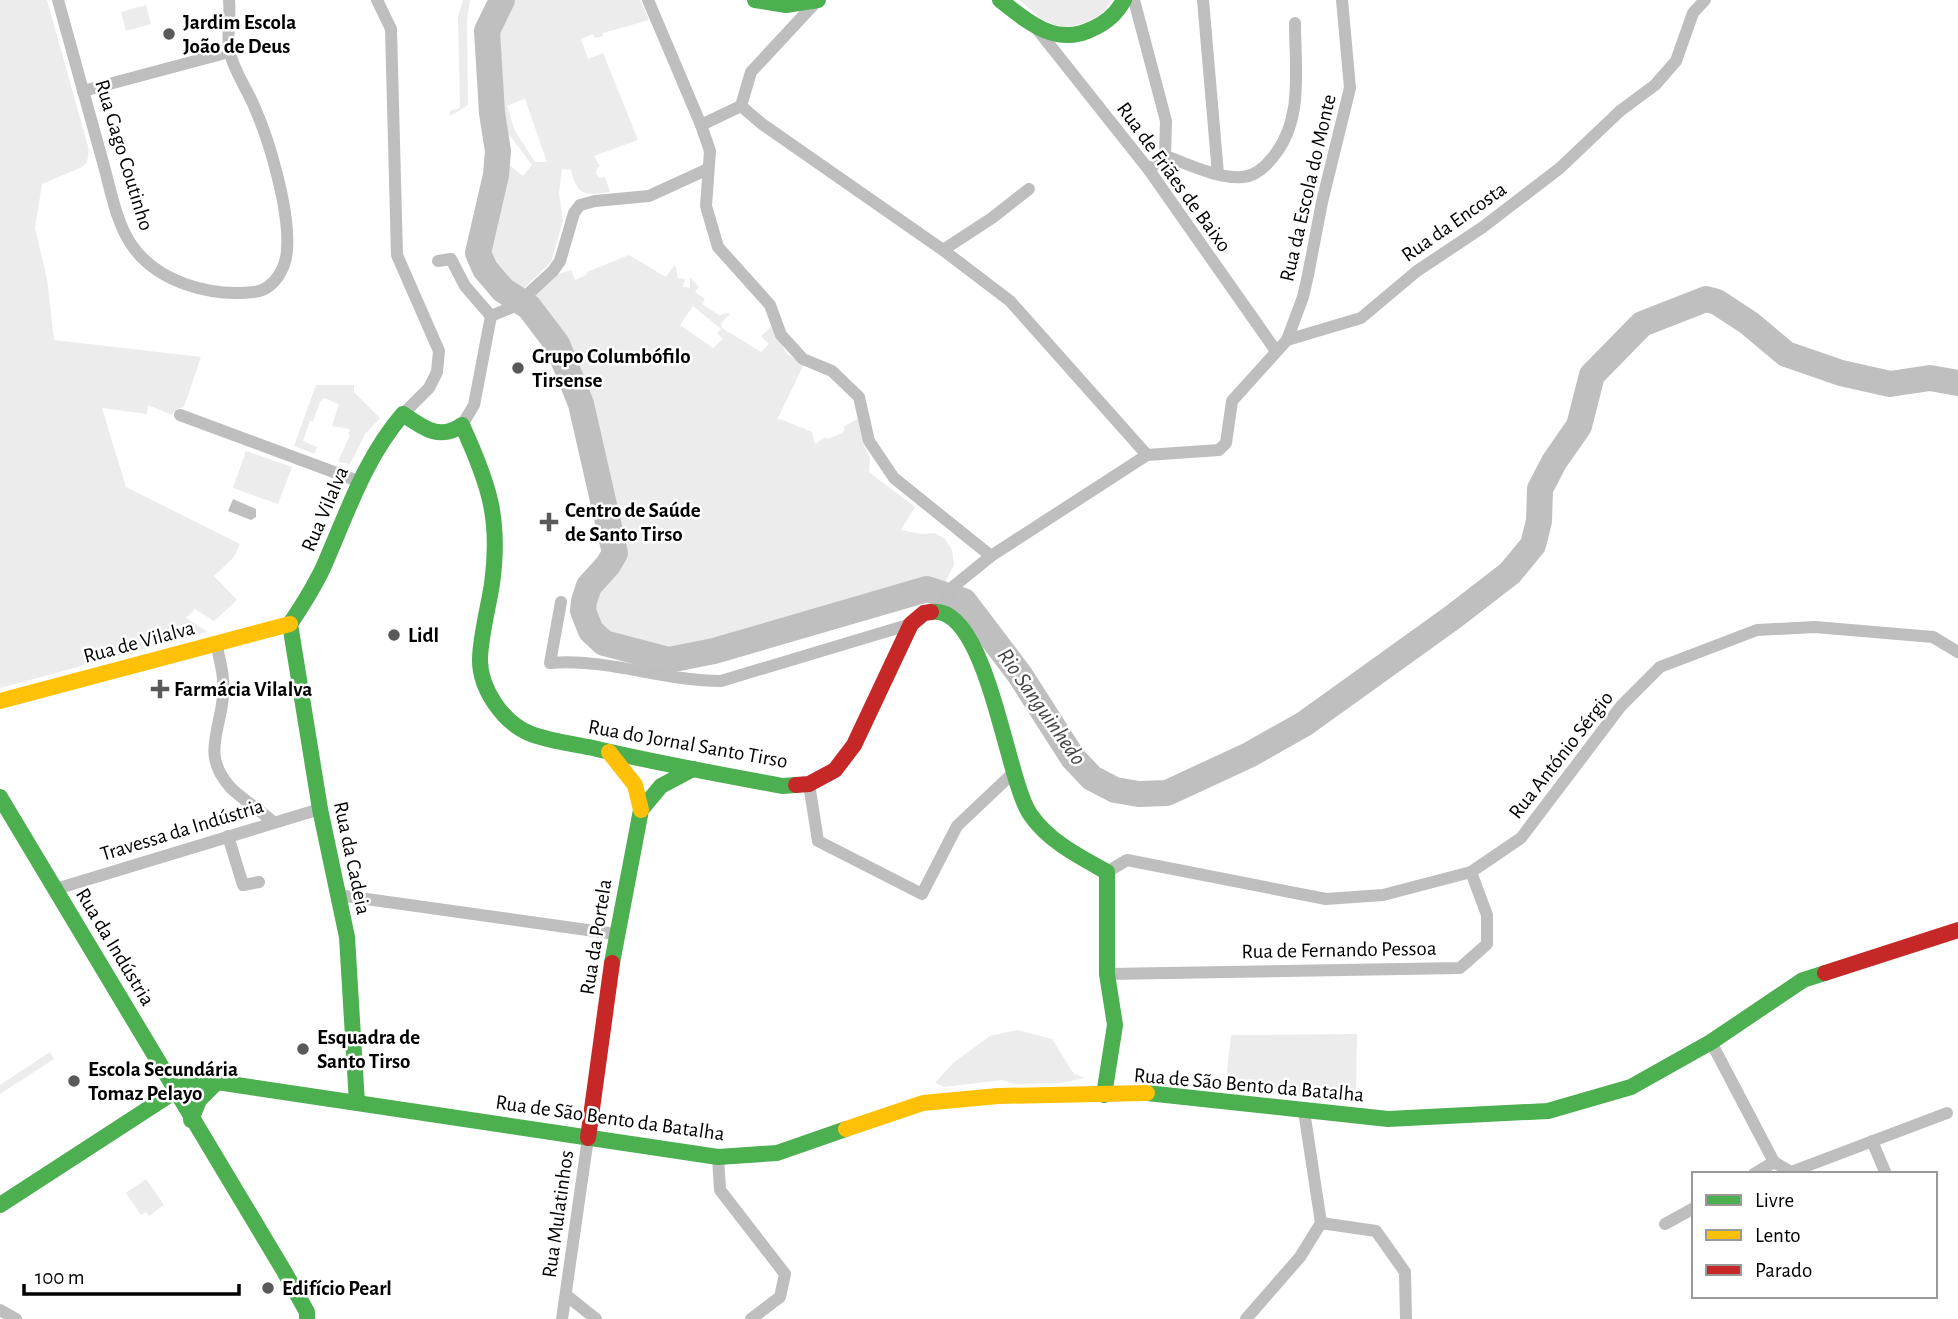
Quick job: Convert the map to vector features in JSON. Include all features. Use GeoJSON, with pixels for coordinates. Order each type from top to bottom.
{"type":"FeatureCollection","features":[{"type":"Feature","properties":{"kind":"street","name":"Rua Gago Coutinho"},"geometry":{"type":"LineString","coordinates":[[58,0],[122,227],[131,244],[143,258],[164,274],[182,283],[229,292],[258,292],[276,279],[284,266],[287,237],[277,171],[256,109],[229,52]]}},
{"type":"Feature","properties":{"kind":"street"},"geometry":{"type":"LineString","coordinates":[[83,91],[229,52],[229,0]]}},
{"type":"Feature","properties":{"kind":"street"},"geometry":{"type":"LineString","coordinates":[[377,0],[391,29],[397,255],[439,352],[437,373],[429,388],[403,414],[428,431],[443,435],[454,432],[462,425],[474,405],[491,316]]}},
{"type":"Feature","properties":{"kind":"street"},"geometry":{"type":"LineString","coordinates":[[648,0],[710,151],[706,206],[718,247],[770,305],[781,335],[803,359],[832,371],[859,397],[869,441],[894,478],[991,556]]}},
{"type":"Feature","properties":{"kind":"street"},"geometry":{"type":"LineString","coordinates":[[755,0],[765,4],[818,0]]}},
{"type":"Feature","properties":{"kind":"street"},"geometry":{"type":"LineString","coordinates":[[701,125],[741,106],[751,72],[818,0]]}},
{"type":"Feature","properties":{"kind":"street"},"geometry":{"type":"LineString","coordinates":[[1005,4],[1037,29],[1064,37],[1087,33],[1105,22],[1124,0]]}},
{"type":"Feature","properties":{"kind":"street"},"geometry":{"type":"LineString","coordinates":[[1134,0],[1166,121],[1165,156],[1149,170]]}},
{"type":"Feature","properties":{"kind":"street"},"geometry":{"type":"LineString","coordinates":[[1203,0],[1218,174]]}},
{"type":"Feature","properties":{"kind":"street","name":"Rua da Escola do Monte"},"geometry":{"type":"LineString","coordinates":[[1287,340],[1303,297],[1322,202],[1350,88],[1342,0]]}},
{"type":"Feature","properties":{"kind":"street","name":"Rua da Encosta"},"geometry":{"type":"LineString","coordinates":[[1147,455],[1219,450],[1226,443],[1232,401],[1287,340],[1360,318],[1417,271],[1483,227],[1560,168],[1620,111],[1655,85],[1676,61],[1693,13],[1705,0]]}},
{"type":"Feature","properties":{"kind":"street"},"geometry":{"type":"LineString","coordinates":[[1165,156],[1218,174],[1244,177],[1266,167],[1283,145],[1292,121],[1295,102],[1295,23]]}},
{"type":"Feature","properties":{"kind":"street","name":"Rua de Friães de Baixo"},"geometry":{"type":"LineString","coordinates":[[1037,29],[1149,170],[1276,351]]}},
{"type":"Feature","properties":{"kind":"street"},"geometry":{"type":"LineString","coordinates":[[561,601],[551,663],[576,661],[697,681],[720,681],[911,624],[924,613],[940,607],[954,586],[991,556],[1147,455],[1010,301],[943,250],[762,124],[741,106]]}},
{"type":"Feature","properties":{"kind":"street"},"geometry":{"type":"LineString","coordinates":[[491,316],[519,302],[553,271],[560,261],[574,213],[580,205],[649,196],[708,169]]}},
{"type":"Feature","properties":{"kind":"street"},"geometry":{"type":"LineString","coordinates":[[943,250],[992,218],[1029,189]]}},
{"type":"Feature","properties":{"kind":"street"},"geometry":{"type":"LineString","coordinates":[[438,261],[451,259],[465,286],[491,316]]}},
{"type":"Feature","properties":{"kind":"street","name":"Rua Vilalva"},"geometry":{"type":"LineString","coordinates":[[290,624],[323,568],[373,451],[403,414]]}},
{"type":"Feature","properties":{"kind":"street"},"geometry":{"type":"LineString","coordinates":[[180,415],[358,481]]}},
{"type":"Feature","properties":{"kind":"street","name":"Rua do Jornal Santo Tirso"},"geometry":{"type":"LineString","coordinates":[[462,425],[486,485],[495,518],[496,551],[480,663],[494,703],[503,716],[516,727],[531,734],[782,786],[809,783],[835,770],[854,745],[911,624]]}},
{"type":"Feature","properties":{"kind":"street"},"geometry":{"type":"LineString","coordinates":[[940,607],[964,630],[974,647],[1028,812],[1052,840],[1107,872],[1107,974],[1115,1025],[1104,1095]]}},
{"type":"Feature","properties":{"kind":"street","name":"Rua de Vilalva"},"geometry":{"type":"LineString","coordinates":[[0,701],[290,624]]}},
{"type":"Feature","properties":{"kind":"street","name":"Rua da Cadeia"},"geometry":{"type":"LineString","coordinates":[[290,624],[320,809],[347,937],[357,1103]]}},
{"type":"Feature","properties":{"kind":"street","name":"Rua António Sérgio"},"geometry":{"type":"LineString","coordinates":[[1107,872],[1127,860],[1326,899],[1383,895],[1471,872],[1521,838],[1621,706],[1660,667],[1757,630],[1804,627],[1933,637],[1958,652]]}},
{"type":"Feature","properties":{"kind":"street"},"geometry":{"type":"LineString","coordinates":[[216,643],[223,675],[223,696],[212,752],[220,772],[232,788],[273,822]]}},
{"type":"Feature","properties":{"kind":"street"},"geometry":{"type":"LineString","coordinates":[[608,752],[635,785],[641,810]]}},
{"type":"Feature","properties":{"kind":"street"},"geometry":{"type":"LineString","coordinates":[[641,810],[661,786],[693,769]]}},
{"type":"Feature","properties":{"kind":"street"},"geometry":{"type":"LineString","coordinates":[[809,783],[818,841],[922,894],[957,826],[1014,772]]}},
{"type":"Feature","properties":{"kind":"street","name":"Rua da Indústria"},"geometry":{"type":"LineString","coordinates":[[0,797],[191,1120],[284,1271],[307,1312],[307,1319]]}},
{"type":"Feature","properties":{"kind":"street","name":"Travessa da Indústria"},"geometry":{"type":"LineString","coordinates":[[56,889],[320,809]]}},
{"type":"Feature","properties":{"kind":"street","name":"Rua da Portela"},"geometry":{"type":"LineString","coordinates":[[588,1138],[616,934],[641,810]]}},
{"type":"Feature","properties":{"kind":"street"},"geometry":{"type":"LineString","coordinates":[[228,836],[243,885],[259,882]]}},
{"type":"Feature","properties":{"kind":"street","name":"Rua de Fernando Pessoa"},"geometry":{"type":"LineString","coordinates":[[1107,974],[1460,968],[1488,944],[1488,915],[1471,872]]}},
{"type":"Feature","properties":{"kind":"street"},"geometry":{"type":"LineString","coordinates":[[338,895],[616,934]]}},
{"type":"Feature","properties":{"kind":"street","name":"Rua de São Bento da Batalha"},"geometry":{"type":"LineString","coordinates":[[0,1205],[191,1081],[217,1082],[718,1157],[777,1153],[922,1103],[998,1097],[1142,1093],[1388,1119],[1548,1111],[1580,1105],[1631,1087],[1711,1042],[1803,979],[1958,930]]}},
{"type":"Feature","properties":{"kind":"street"},"geometry":{"type":"LineString","coordinates":[[1711,1042],[1774,1162],[1791,1172],[1947,1113]]}},
{"type":"Feature","properties":{"kind":"street"},"geometry":{"type":"LineString","coordinates":[[191,1120],[199,1100],[217,1082]]}},
{"type":"Feature","properties":{"kind":"street"},"geometry":{"type":"LineString","coordinates":[[1246,1319],[1300,1256],[1321,1223],[1304,1111]]}},
{"type":"Feature","properties":{"kind":"street","name":"Rua Mulatinhos"},"geometry":{"type":"LineString","coordinates":[[562,1319],[588,1138]]}},
{"type":"Feature","properties":{"kind":"street"},"geometry":{"type":"LineString","coordinates":[[1872,1141],[1885,1172]]}},
{"type":"Feature","properties":{"kind":"street"},"geometry":{"type":"LineString","coordinates":[[718,1157],[720,1190],[785,1274],[780,1297],[751,1319]]}},
{"type":"Feature","properties":{"kind":"street"},"geometry":{"type":"LineString","coordinates":[[1757,1172],[1774,1162]]}},
{"type":"Feature","properties":{"kind":"street"},"geometry":{"type":"LineString","coordinates":[[1665,1224],[1692,1209]]}},
{"type":"Feature","properties":{"kind":"street"},"geometry":{"type":"LineString","coordinates":[[1321,1223],[1376,1231],[1405,1272],[1406,1319]]}},
{"type":"Feature","properties":{"kind":"street"},"geometry":{"type":"LineString","coordinates":[[566,1295],[596,1319]]}},
{"type":"Feature","properties":{"kind":"shaded area"},"geometry":{"type":"Polygon","coordinates":[[[0,0],[47,0],[89,150],[87,162],[82,167],[42,184],[35,228],[47,279],[54,340],[201,357],[184,407],[177,409],[172,415],[148,405],[147,414],[102,408],[126,487],[240,544],[234,557],[214,576],[237,600],[214,621],[195,609],[186,618],[208,632],[0,688],[0,0]]]}},
{"type":"Feature","properties":{"kind":"shaded area"},"geometry":{"type":"Polygon","coordinates":[[[463,0],[470,0],[467,21],[468,105],[450,116],[450,111],[460,108],[458,17],[463,0]]]}},
{"type":"Feature","properties":{"kind":"shaded area"},"geometry":{"type":"Polygon","coordinates":[[[506,0],[640,0],[649,20],[603,33],[603,36],[595,38],[593,34],[581,39],[588,59],[603,53],[638,140],[594,156],[600,166],[596,174],[600,178],[605,177],[610,192],[584,192],[576,185],[571,170],[562,169],[559,193],[563,221],[551,262],[516,296],[489,269],[481,252],[499,177],[501,154],[495,116],[491,31],[506,0]],[[525,99],[507,106],[515,131],[535,162],[547,162],[525,99]],[[501,124],[503,160],[523,176],[532,165],[501,124]]]}},
{"type":"Feature","properties":{"kind":"shaded area"},"geometry":{"type":"Polygon","coordinates":[[[1019,0],[1112,0],[1097,17],[1077,25],[1062,26],[1046,21],[1019,0]]]}},
{"type":"Feature","properties":{"kind":"shaded area"},"geometry":{"type":"Polygon","coordinates":[[[146,5],[151,24],[126,31],[121,12],[146,5]]]}},
{"type":"Feature","properties":{"kind":"shaded area"},"geometry":{"type":"Polygon","coordinates":[[[629,255],[666,277],[675,264],[678,278],[685,279],[683,287],[690,288],[690,277],[699,287],[695,292],[705,299],[702,304],[719,315],[730,314],[721,323],[722,328],[761,352],[769,344],[761,336],[772,326],[787,354],[804,364],[777,420],[812,432],[815,444],[826,437],[827,439],[842,433],[845,429],[843,427],[859,418],[864,447],[870,457],[869,472],[915,507],[901,530],[922,534],[935,533],[945,539],[952,550],[954,565],[941,590],[924,586],[714,647],[668,656],[612,642],[596,632],[586,603],[591,589],[610,568],[619,553],[588,418],[576,383],[546,322],[527,302],[559,274],[571,270],[575,280],[587,272],[629,255]],[[693,306],[680,325],[713,348],[723,339],[717,333],[721,329],[693,306]]]}},
{"type":"Feature","properties":{"kind":"shaded area"},"geometry":{"type":"Polygon","coordinates":[[[316,385],[354,385],[354,392],[380,418],[365,434],[350,464],[338,462],[350,429],[332,426],[339,404],[324,398],[313,421],[310,421],[303,441],[317,447],[315,454],[294,446],[316,385]]]}},
{"type":"Feature","properties":{"kind":"shaded area"},"geometry":{"type":"Polygon","coordinates":[[[246,451],[292,467],[278,504],[233,488],[246,451]]]}},
{"type":"Feature","properties":{"kind":"shaded area"},"geometry":{"type":"Polygon","coordinates":[[[233,499],[256,509],[256,517],[251,520],[228,511],[233,499]]]}},
{"type":"Feature","properties":{"kind":"shaded area"},"geometry":{"type":"Polygon","coordinates":[[[1018,1030],[1052,1039],[1074,1074],[1085,1078],[1061,1083],[1014,1084],[1002,1080],[944,1087],[935,1083],[953,1063],[990,1036],[1018,1030]]]}},
{"type":"Feature","properties":{"kind":"shaded area"},"geometry":{"type":"Polygon","coordinates":[[[1357,1034],[1356,1103],[1225,1088],[1231,1035],[1357,1034]]]}},
{"type":"Feature","properties":{"kind":"shaded area"},"geometry":{"type":"Polygon","coordinates":[[[50,1052],[54,1059],[0,1094],[0,1085],[50,1052]]]}},
{"type":"Feature","properties":{"kind":"shaded area"},"geometry":{"type":"Polygon","coordinates":[[[146,1179],[164,1205],[149,1216],[146,1212],[141,1215],[126,1193],[146,1179]]]}},
{"type":"Feature","properties":{"kind":"waterway","name":"Rio Sanguinhedo"},"geometry":{"type":"LineString","coordinates":[[502,0],[487,31],[492,113],[498,151],[496,175],[478,253],[485,269],[503,290],[529,307],[557,344],[581,404],[615,553],[589,586],[584,601],[583,611],[591,631],[604,643],[669,660],[714,651],[927,589],[964,601],[1020,675],[1073,758],[1092,778],[1115,790],[1139,794],[1167,793],[1249,755],[1304,724],[1510,573],[1533,545],[1539,521],[1540,489],[1554,462],[1579,426],[1592,375],[1642,324],[1706,299],[1717,302],[1749,323],[1786,354],[1841,373],[1890,384],[1930,378],[1958,383]]}},
{"type":"Feature","properties":{"kind":"traffic: fast"},"geometry":{"type":"LineString","coordinates":[[755,0],[786,5],[818,0]]}},
{"type":"Feature","properties":{"kind":"traffic: fast"},"geometry":{"type":"LineString","coordinates":[[1000,0],[1043,30],[1066,35],[1079,34],[1102,24],[1124,0]]}},
{"type":"Feature","properties":{"kind":"traffic: fast"},"geometry":{"type":"LineString","coordinates":[[290,624],[319,575],[377,449],[403,414],[432,431],[446,432],[462,425],[486,484],[494,521],[492,584],[480,658],[488,692],[502,713],[521,729],[546,739],[782,786],[796,785]]}},
{"type":"Feature","properties":{"kind":"traffic: fast"},"geometry":{"type":"LineString","coordinates":[[931,612],[950,617],[967,635],[981,663],[1021,795],[1030,814],[1055,840],[1107,872],[1107,974],[1115,1025],[1104,1095]]}},
{"type":"Feature","properties":{"kind":"traffic: fast"},"geometry":{"type":"LineString","coordinates":[[290,624],[320,809],[347,937],[357,1103]]}},
{"type":"Feature","properties":{"kind":"traffic: fast"},"geometry":{"type":"LineString","coordinates":[[612,963],[641,810],[661,786],[693,769]]}},
{"type":"Feature","properties":{"kind":"traffic: fast"},"geometry":{"type":"LineString","coordinates":[[0,797],[284,1271],[307,1312],[307,1319]]}},
{"type":"Feature","properties":{"kind":"traffic: fast"},"geometry":{"type":"LineString","coordinates":[[1147,1093],[1388,1119],[1548,1111],[1631,1087],[1711,1042],[1803,980],[1825,973]]}},
{"type":"Feature","properties":{"kind":"traffic: fast"},"geometry":{"type":"LineString","coordinates":[[0,1205],[191,1081],[217,1082],[718,1157],[777,1153],[846,1129]]}},
{"type":"Feature","properties":{"kind":"traffic: fast"},"geometry":{"type":"LineString","coordinates":[[191,1120],[199,1100],[217,1082]]}},
{"type":"Feature","properties":{"kind":"traffic: slow"},"geometry":{"type":"LineString","coordinates":[[0,701],[290,624]]}},
{"type":"Feature","properties":{"kind":"traffic: slow"},"geometry":{"type":"LineString","coordinates":[[609,752],[635,785],[641,810]]}},
{"type":"Feature","properties":{"kind":"traffic: slow"},"geometry":{"type":"LineString","coordinates":[[846,1129],[923,1103],[998,1096],[1147,1093]]}},
{"type":"Feature","properties":{"kind":"traffic: jam"},"geometry":{"type":"LineString","coordinates":[[796,785],[809,784],[835,770],[854,745],[911,624],[924,613],[931,612]]}},
{"type":"Feature","properties":{"kind":"traffic: jam"},"geometry":{"type":"LineString","coordinates":[[1825,973],[1958,930]]}},
{"type":"Feature","properties":{"kind":"traffic: jam"},"geometry":{"type":"LineString","coordinates":[[588,1138],[612,963]]}},
{"type":"Feature","properties":{"kind":"place","name":"Jardim Escola João de Deus"},"geometry":{"type":"Point","coordinates":[169,34]}},
{"type":"Feature","properties":{"kind":"place","name":"Grupo Columbófilo Tirsense"},"geometry":{"type":"Point","coordinates":[518,368]}},
{"type":"Feature","properties":{"kind":"place","name":"Centro de Saúde de Santo Tirso"},"geometry":{"type":"Point","coordinates":[549,522]}},
{"type":"Feature","properties":{"kind":"place","name":"Lidl"},"geometry":{"type":"Point","coordinates":[394,635]}},
{"type":"Feature","properties":{"kind":"place","name":"Farmácia Vilalva"},"geometry":{"type":"Point","coordinates":[160,689]}},
{"type":"Feature","properties":{"kind":"place","name":"Esquadra de Santo Tirso"},"geometry":{"type":"Point","coordinates":[303,1049]}},
{"type":"Feature","properties":{"kind":"place","name":"Escola Secundária Tomaz Pelayo"},"geometry":{"type":"Point","coordinates":[74,1081]}},
{"type":"Feature","properties":{"kind":"place","name":"Edifício Pearl"},"geometry":{"type":"Point","coordinates":[268,1288]}}]}
